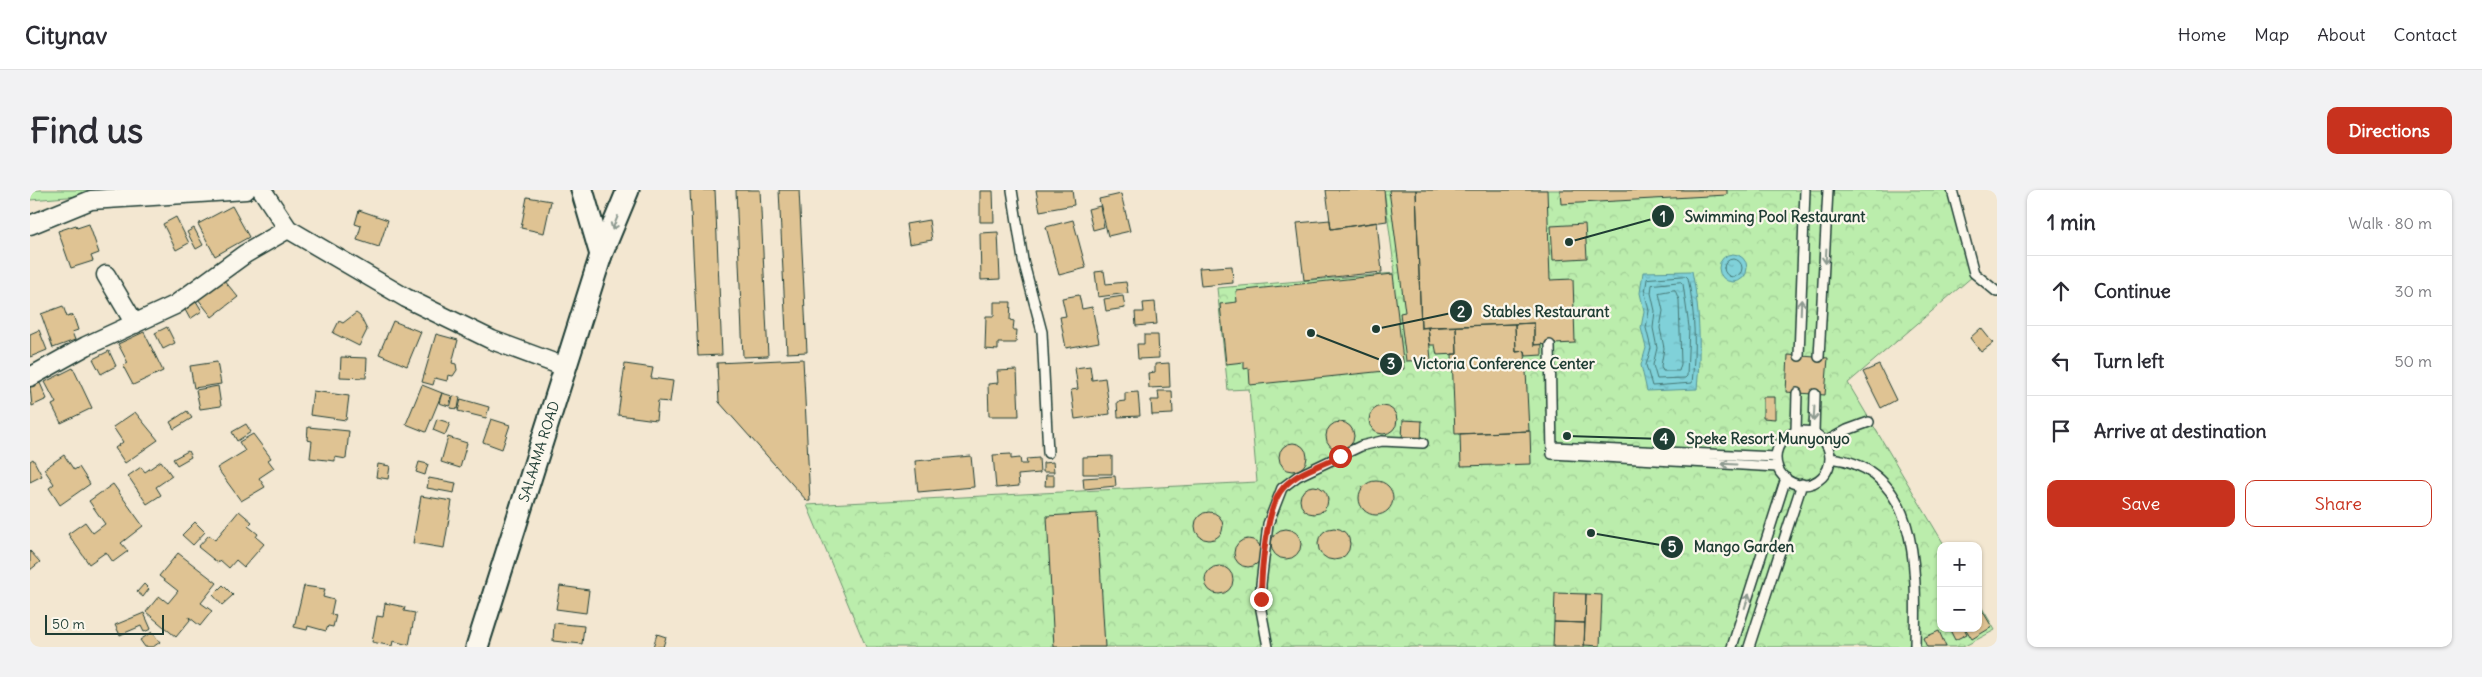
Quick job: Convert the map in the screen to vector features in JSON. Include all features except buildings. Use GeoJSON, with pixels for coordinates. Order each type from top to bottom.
{"type":"FeatureCollection","features":[{"type":"Feature","properties":{"kind":"street"},"geometry":{"type":"LineString","coordinates":[[30,225],[91,200],[246,190]]}},
{"type":"Feature","properties":{"kind":"street"},"geometry":{"type":"LineString","coordinates":[[262,190],[288,229],[406,298],[492,340],[565,367]]}},
{"type":"Feature","properties":{"kind":"street"},"geometry":{"type":"LineString","coordinates":[[582,190],[601,255]]}},
{"type":"Feature","properties":{"kind":"street","name":"SALAAMA ROAD"},"geometry":{"type":"LineString","coordinates":[[477,647],[601,255],[628,190]]}},
{"type":"Feature","properties":{"kind":"street"},"geometry":{"type":"LineString","coordinates":[[30,377],[86,346],[175,305],[244,254],[288,229]]}},
{"type":"Feature","properties":{"kind":"street"},"geometry":{"type":"LineString","coordinates":[[106,275],[135,324]]}},
{"type":"Feature","properties":{"kind":"lane"},"geometry":{"type":"LineString","coordinates":[[1012,190],[1023,260],[1040,316],[1048,453]]}},
{"type":"Feature","properties":{"kind":"lane"},"geometry":{"type":"LineString","coordinates":[[1799,356],[1805,190]]}},
{"type":"Feature","properties":{"kind":"lane"},"geometry":{"type":"LineString","coordinates":[[1819,357],[1828,190]]}},
{"type":"Feature","properties":{"kind":"lane"},"geometry":{"type":"LineString","coordinates":[[1952,190],[1974,273],[1995,287]]}},
{"type":"Feature","properties":{"kind":"lane"},"geometry":{"type":"LineString","coordinates":[[1550,345],[1553,451],[1777,462]]}},
{"type":"Feature","properties":{"kind":"lane"},"geometry":{"type":"LineString","coordinates":[[1796,431],[1797,393]]}},
{"type":"Feature","properties":{"kind":"lane"},"geometry":{"type":"LineString","coordinates":[[1814,433],[1815,394]]}},
{"type":"Feature","properties":{"kind":"lane"},"geometry":{"type":"LineString","coordinates":[[1826,442],[1847,430],[1869,422]]}},
{"type":"Feature","properties":{"kind":"lane"},"geometry":{"type":"LineString","coordinates":[[1796,431],[1814,433],[1826,442],[1830,458],[1828,468],[1817,480],[1802,484],[1786,478],[1777,462],[1778,446],[1785,437],[1796,431]]}},
{"type":"Feature","properties":{"kind":"lane"},"geometry":{"type":"LineString","coordinates":[[1268,647],[1261,610],[1261,584],[1268,524],[1282,488],[1298,476],[1361,446],[1382,441],[1423,443]]}},
{"type":"Feature","properties":{"kind":"lane"},"geometry":{"type":"LineString","coordinates":[[1830,458],[1850,461],[1875,473],[1892,495],[1903,519],[1916,570],[1915,647]]}},
{"type":"Feature","properties":{"kind":"lane"},"geometry":{"type":"LineString","coordinates":[[1732,647],[1786,478]]}},
{"type":"Feature","properties":{"kind":"lane"},"geometry":{"type":"LineString","coordinates":[[1749,647],[1802,484]]}},
{"type":"Feature","properties":{"kind":"green space"},"geometry":{"type":"Polygon","coordinates":[[[30,190],[154,190],[30,200],[30,190]]]}},
{"type":"Feature","properties":{"kind":"green space"},"geometry":{"type":"Polygon","coordinates":[[[1384,190],[1957,190],[1973,276],[1848,383],[1943,542],[1937,542],[1937,632],[1982,632],[1982,608],[1995,630],[1963,647],[866,647],[807,505],[1257,482],[1249,389],[1228,390],[1217,288],[1395,273],[1384,190]]]}},
{"type":"Feature","properties":{"kind":"water"},"geometry":{"type":"Polygon","coordinates":[[[1733,254],[1743,258],[1747,268],[1743,278],[1733,282],[1723,278],[1719,268],[1723,258],[1733,254]]]}},
{"type":"Feature","properties":{"kind":"water"},"geometry":{"type":"Polygon","coordinates":[[[1692,271],[1697,300],[1699,330],[1697,389],[1647,391],[1641,365],[1646,348],[1641,328],[1644,311],[1640,293],[1643,272],[1692,271]]]}},
{"type":"Feature","properties":{"kind":"place","name":"Swimming Pool Restaurant"},"geometry":{"type":"Point","coordinates":[1569,242]}},
{"type":"Feature","properties":{"kind":"place","name":"Stables Restaurant"},"geometry":{"type":"Point","coordinates":[1376,329]}},
{"type":"Feature","properties":{"kind":"place","name":"Victoria Conference Center"},"geometry":{"type":"Point","coordinates":[1311,333]}},
{"type":"Feature","properties":{"kind":"place","name":"Speke Resort Munyonyo"},"geometry":{"type":"Point","coordinates":[1567,436]}},
{"type":"Feature","properties":{"kind":"place","name":"Mango Garden"},"geometry":{"type":"Point","coordinates":[1591,533]}},
{"type":"Feature","properties":{"kind":"route"},"geometry":{"type":"LineString","coordinates":[[1261,599],[1269,518],[1282,488],[1298,476],[1340,456]]}}]}
